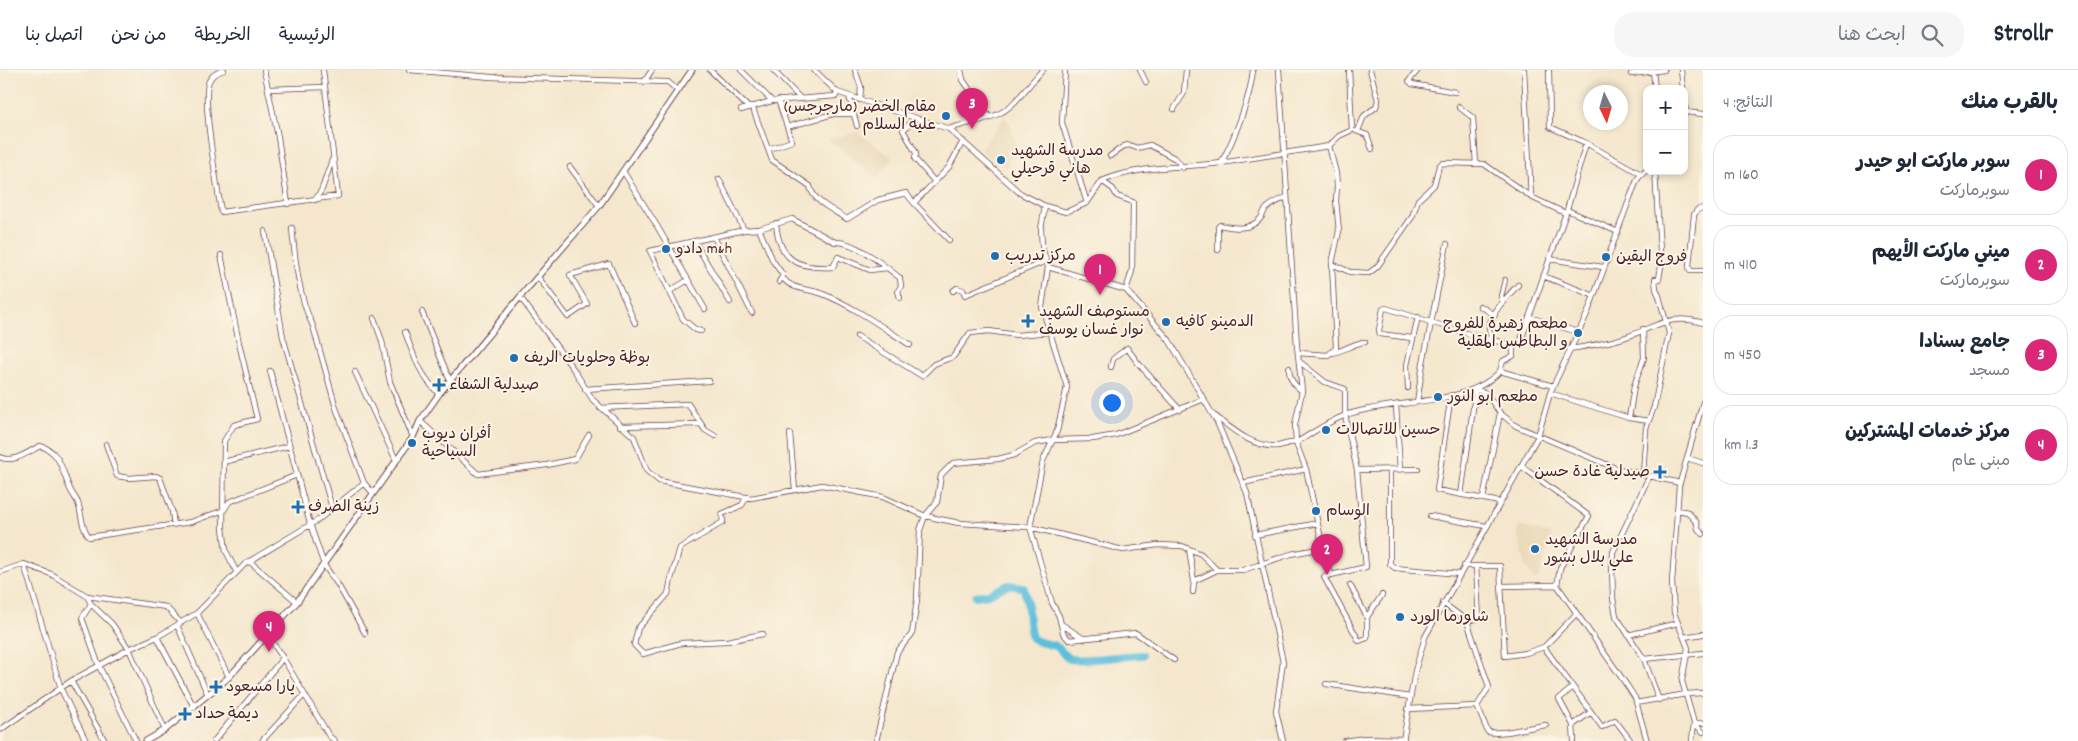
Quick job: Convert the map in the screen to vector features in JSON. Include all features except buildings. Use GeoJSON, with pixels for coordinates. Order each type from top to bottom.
{"type":"FeatureCollection","features":[{"type":"Feature","properties":{"kind":"street"},"geometry":{"type":"LineString","coordinates":[[224,70],[216,72],[209,80],[206,103],[221,212],[338,196],[323,70]]}},
{"type":"Feature","properties":{"kind":"street"},"geometry":{"type":"LineString","coordinates":[[264,70],[269,89],[288,204]]}},
{"type":"Feature","properties":{"kind":"street"},"geometry":{"type":"LineString","coordinates":[[409,70],[668,82],[677,90]]}},
{"type":"Feature","properties":{"kind":"street"},"geometry":{"type":"LineString","coordinates":[[644,82],[652,70]]}},
{"type":"Feature","properties":{"kind":"street"},"geometry":{"type":"LineString","coordinates":[[146,741],[165,730],[229,678],[297,602],[413,437],[420,421],[439,394],[599,206],[692,70]]}},
{"type":"Feature","properties":{"kind":"street"},"geometry":{"type":"LineString","coordinates":[[710,70],[750,106],[772,160],[810,186],[810,192],[824,204],[846,219],[878,200],[906,193],[949,240]]}},
{"type":"Feature","properties":{"kind":"street"},"geometry":{"type":"LineString","coordinates":[[741,70],[775,100],[787,127],[792,142],[769,149]]}},
{"type":"Feature","properties":{"kind":"street"},"geometry":{"type":"LineString","coordinates":[[774,70],[800,98]]}},
{"type":"Feature","properties":{"kind":"street"},"geometry":{"type":"LineString","coordinates":[[814,70],[837,92],[949,129],[1020,193],[1045,206],[1066,212],[1087,203],[1102,181],[1114,176],[1152,167],[1183,168],[1285,154],[1329,146],[1339,136],[1355,131],[1367,135],[1372,149]]}},
{"type":"Feature","properties":{"kind":"street"},"geometry":{"type":"LineString","coordinates":[[855,70],[862,87],[860,100]]}},
{"type":"Feature","properties":{"kind":"street"},"geometry":{"type":"LineString","coordinates":[[961,70],[963,80],[990,118]]}},
{"type":"Feature","properties":{"kind":"street"},"geometry":{"type":"LineString","coordinates":[[949,129],[967,122],[990,118],[1004,112],[1043,70]]}},
{"type":"Feature","properties":{"kind":"street"},"geometry":{"type":"LineString","coordinates":[[1065,70],[1062,123],[1087,203]]}},
{"type":"Feature","properties":{"kind":"street"},"geometry":{"type":"LineString","coordinates":[[1140,70],[1146,82]]}},
{"type":"Feature","properties":{"kind":"street"},"geometry":{"type":"LineString","coordinates":[[1174,109],[1184,94],[1186,70]]}},
{"type":"Feature","properties":{"kind":"street"},"geometry":{"type":"LineString","coordinates":[[1221,163],[1230,146],[1250,92],[1253,70]]}},
{"type":"Feature","properties":{"kind":"street"},"geometry":{"type":"LineString","coordinates":[[1279,70],[1302,391],[1294,425],[1296,443],[1306,469],[1323,548],[1331,575]]}},
{"type":"Feature","properties":{"kind":"street"},"geometry":{"type":"LineString","coordinates":[[1349,70],[1355,131]]}},
{"type":"Feature","properties":{"kind":"street"},"geometry":{"type":"LineString","coordinates":[[1355,131],[1364,116],[1376,107],[1378,100],[1370,70]]}},
{"type":"Feature","properties":{"kind":"street"},"geometry":{"type":"LineString","coordinates":[[1418,70],[1409,81],[1412,84],[1455,92]]}},
{"type":"Feature","properties":{"kind":"street"},"geometry":{"type":"LineString","coordinates":[[1524,70],[1531,197]]}},
{"type":"Feature","properties":{"kind":"street"},"geometry":{"type":"LineString","coordinates":[[1549,70],[1550,127],[1586,142],[1640,174]]}},
{"type":"Feature","properties":{"kind":"street"},"geometry":{"type":"LineString","coordinates":[[1631,74],[1664,70]]}},
{"type":"Feature","properties":{"kind":"street"},"geometry":{"type":"LineString","coordinates":[[1681,70],[1683,85]]}},
{"type":"Feature","properties":{"kind":"street"},"geometry":{"type":"LineString","coordinates":[[1653,71],[1655,85]]}},
{"type":"Feature","properties":{"kind":"street"},"geometry":{"type":"LineString","coordinates":[[269,89],[325,87]]}},
{"type":"Feature","properties":{"kind":"street"},"geometry":{"type":"LineString","coordinates":[[741,110],[775,100],[836,96],[837,92]]}},
{"type":"Feature","properties":{"kind":"street"},"geometry":{"type":"LineString","coordinates":[[849,96],[857,126]]}},
{"type":"Feature","properties":{"kind":"street"},"geometry":{"type":"LineString","coordinates":[[1459,107],[1473,118],[1476,164]]}},
{"type":"Feature","properties":{"kind":"street"},"geometry":{"type":"LineString","coordinates":[[1688,113],[1703,114]]}},
{"type":"Feature","properties":{"kind":"street"},"geometry":{"type":"LineString","coordinates":[[787,127],[833,114],[854,114]]}},
{"type":"Feature","properties":{"kind":"street"},"geometry":{"type":"LineString","coordinates":[[916,118],[903,130],[916,153],[916,159],[920,166],[935,182]]}},
{"type":"Feature","properties":{"kind":"street"},"geometry":{"type":"LineString","coordinates":[[914,203],[949,167],[963,140]]}},
{"type":"Feature","properties":{"kind":"street"},"geometry":{"type":"LineString","coordinates":[[1412,338],[1380,334],[1381,312],[1386,308],[1472,335],[1513,345],[1518,344],[1550,259],[1586,142]]}},
{"type":"Feature","properties":{"kind":"street"},"geometry":{"type":"LineString","coordinates":[[1110,156],[1124,146],[1129,145],[1137,148],[1150,145],[1176,159],[1183,168]]}},
{"type":"Feature","properties":{"kind":"street"},"geometry":{"type":"LineString","coordinates":[[1329,146],[1336,172],[1339,231],[1332,264],[1336,348],[1332,353]]}},
{"type":"Feature","properties":{"kind":"street"},"geometry":{"type":"LineString","coordinates":[[315,200],[322,188],[333,158]]}},
{"type":"Feature","properties":{"kind":"street"},"geometry":{"type":"LineString","coordinates":[[1332,264],[1350,272],[1370,273],[1377,267],[1407,225],[1418,200],[1434,184],[1439,166],[1442,163],[1484,164],[1531,197],[1618,232]]}},
{"type":"Feature","properties":{"kind":"street"},"geometry":{"type":"LineString","coordinates":[[570,167],[599,206]]}},
{"type":"Feature","properties":{"kind":"street"},"geometry":{"type":"LineString","coordinates":[[623,171],[705,309]]}},
{"type":"Feature","properties":{"kind":"street"},"geometry":{"type":"LineString","coordinates":[[1345,741],[1364,738],[1404,740],[1407,709],[1425,637],[1538,436],[1550,393],[1588,312],[1592,295],[1618,232],[1630,195],[1640,174],[1643,172]]}},
{"type":"Feature","properties":{"kind":"street"},"geometry":{"type":"LineString","coordinates":[[1643,475],[1646,428],[1654,407],[1669,333],[1656,289],[1655,279],[1659,279],[1661,266],[1655,175]]}},
{"type":"Feature","properties":{"kind":"street"},"geometry":{"type":"LineString","coordinates":[[719,179],[744,230]]}},
{"type":"Feature","properties":{"kind":"street"},"geometry":{"type":"LineString","coordinates":[[1102,181],[1113,189],[1117,196],[1133,202],[1132,271],[1126,290]]}},
{"type":"Feature","properties":{"kind":"street"},"geometry":{"type":"LineString","coordinates":[[1218,250],[1218,227],[1220,225],[1227,228],[1243,228],[1248,226],[1260,220],[1264,211],[1271,204],[1287,197]]}},
{"type":"Feature","properties":{"kind":"street"},"geometry":{"type":"LineString","coordinates":[[1045,206],[1041,229],[1042,247],[1048,267],[1042,307],[1067,387],[1057,431],[1043,461],[1030,527],[1052,603],[1063,633],[1069,640],[1136,633],[1174,660]]}},
{"type":"Feature","properties":{"kind":"street"},"geometry":{"type":"LineString","coordinates":[[1703,208],[1697,210],[1694,214],[1689,266],[1690,272],[1703,271]]}},
{"type":"Feature","properties":{"kind":"street"},"geometry":{"type":"LineString","coordinates":[[702,331],[696,330],[684,319],[650,251],[744,230],[760,229],[792,219],[835,242],[843,241],[887,268],[900,278],[898,291],[900,298]]}},
{"type":"Feature","properties":{"kind":"street"},"geometry":{"type":"LineString","coordinates":[[776,223],[779,244],[789,258],[802,266],[816,268],[833,267],[838,257],[870,270],[887,268]]}},
{"type":"Feature","properties":{"kind":"street"},"geometry":{"type":"LineString","coordinates":[[292,228],[294,252],[308,315],[313,326],[336,408],[364,483],[373,493]]}},
{"type":"Feature","properties":{"kind":"street"},"geometry":{"type":"LineString","coordinates":[[760,229],[773,261],[783,275],[781,280],[795,287],[821,293],[853,308],[910,345]]}},
{"type":"Feature","properties":{"kind":"street"},"geometry":{"type":"LineString","coordinates":[[264,231],[283,337],[332,508]]}},
{"type":"Feature","properties":{"kind":"street"},"geometry":{"type":"LineString","coordinates":[[714,236],[752,313]]}},
{"type":"Feature","properties":{"kind":"street"},"geometry":{"type":"LineString","coordinates":[[694,241],[730,302]]}},
{"type":"Feature","properties":{"kind":"street"},"geometry":{"type":"LineString","coordinates":[[1417,402],[1422,363],[1447,244]]}},
{"type":"Feature","properties":{"kind":"street"},"geometry":{"type":"LineString","coordinates":[[221,255],[257,419],[234,425],[224,441],[223,528],[226,551],[236,571]]}},
{"type":"Feature","properties":{"kind":"street"},"geometry":{"type":"LineString","coordinates":[[1550,259],[1603,268]]}},
{"type":"Feature","properties":{"kind":"street"},"geometry":{"type":"LineString","coordinates":[[952,291],[957,288],[963,290],[965,295],[1046,260]]}},
{"type":"Feature","properties":{"kind":"street"},"geometry":{"type":"LineString","coordinates":[[538,276],[568,317],[587,304],[570,275],[609,264],[635,323]]}},
{"type":"Feature","properties":{"kind":"street"},"geometry":{"type":"LineString","coordinates":[[1048,267],[1126,290],[1169,340],[1212,413],[1247,493],[1283,662],[1276,711],[1283,741]]}},
{"type":"Feature","properties":{"kind":"street"},"geometry":{"type":"LineString","coordinates":[[1543,276],[1592,295]]}},
{"type":"Feature","properties":{"kind":"street"},"geometry":{"type":"LineString","coordinates":[[670,291],[688,280]]}},
{"type":"Feature","properties":{"kind":"street"},"geometry":{"type":"LineString","coordinates":[[1503,302],[1501,296],[1505,280]]}},
{"type":"Feature","properties":{"kind":"street"},"geometry":{"type":"LineString","coordinates":[[1492,339],[1489,328],[1495,315],[1518,284]]}},
{"type":"Feature","properties":{"kind":"street"},"geometry":{"type":"LineString","coordinates":[[520,297],[600,408],[634,438],[647,472],[659,480],[752,498],[822,485],[883,497],[925,516],[959,523],[1030,527],[1123,550],[1158,545],[1182,546],[1201,554],[1217,570]]}},
{"type":"Feature","properties":{"kind":"street"},"geometry":{"type":"LineString","coordinates":[[1480,306],[1495,315]]}},
{"type":"Feature","properties":{"kind":"street"},"geometry":{"type":"LineString","coordinates":[[422,312],[450,381]]}},
{"type":"Feature","properties":{"kind":"street"},"geometry":{"type":"LineString","coordinates":[[1528,316],[1578,332]]}},
{"type":"Feature","properties":{"kind":"street"},"geometry":{"type":"LineString","coordinates":[[1408,388],[1407,365],[1418,317]]}},
{"type":"Feature","properties":{"kind":"street"},"geometry":{"type":"LineString","coordinates":[[374,318],[382,341],[390,382],[413,437]]}},
{"type":"Feature","properties":{"kind":"street"},"geometry":{"type":"LineString","coordinates":[[1569,349],[1596,345],[1681,318],[1703,322]]}},
{"type":"Feature","properties":{"kind":"street"},"geometry":{"type":"LineString","coordinates":[[1629,418],[1634,386],[1644,358],[1643,329]]}},
{"type":"Feature","properties":{"kind":"street"},"geometry":{"type":"LineString","coordinates":[[857,336],[922,376],[934,364],[953,358],[970,333],[989,331],[1016,335],[1050,332]]}},
{"type":"Feature","properties":{"kind":"street"},"geometry":{"type":"LineString","coordinates":[[405,332],[418,367],[426,381],[439,394]]}},
{"type":"Feature","properties":{"kind":"street"},"geometry":{"type":"LineString","coordinates":[[1298,353],[1328,355],[1364,342]]}},
{"type":"Feature","properties":{"kind":"street"},"geometry":{"type":"LineString","coordinates":[[1212,413],[1237,432],[1256,443],[1277,446],[1292,442],[1296,443],[1346,415],[1474,389],[1496,376],[1500,371],[1503,361],[1513,356],[1513,345]]}},
{"type":"Feature","properties":{"kind":"street"},"geometry":{"type":"LineString","coordinates":[[1111,367],[1112,359],[1127,348],[1180,410]]}},
{"type":"Feature","properties":{"kind":"street"},"geometry":{"type":"LineString","coordinates":[[1300,362],[1325,382],[1344,389],[1346,415],[1357,470],[1366,567],[1324,577],[1359,641],[1367,638],[1368,617],[1382,595]]}},
{"type":"Feature","properties":{"kind":"street"},"geometry":{"type":"LineString","coordinates":[[1282,374],[1289,371],[1292,380],[1302,391]]}},
{"type":"Feature","properties":{"kind":"street"},"geometry":{"type":"LineString","coordinates":[[1500,371],[1553,386]]}},
{"type":"Feature","properties":{"kind":"street"},"geometry":{"type":"LineString","coordinates":[[270,372],[296,475],[324,565],[338,584],[365,633]]}},
{"type":"Feature","properties":{"kind":"street"},"geometry":{"type":"LineString","coordinates":[[355,372],[396,460]]}},
{"type":"Feature","properties":{"kind":"street"},"geometry":{"type":"LineString","coordinates":[[585,389],[709,381]]}},
{"type":"Feature","properties":{"kind":"street"},"geometry":{"type":"LineString","coordinates":[[1474,389],[1486,393],[1500,414],[1516,426],[1615,468],[1680,483]]}},
{"type":"Feature","properties":{"kind":"street"},"geometry":{"type":"LineString","coordinates":[[1461,495],[1475,394],[1474,389]]}},
{"type":"Feature","properties":{"kind":"street"},"geometry":{"type":"LineString","coordinates":[[1550,393],[1629,418],[1649,421]]}},
{"type":"Feature","properties":{"kind":"street"},"geometry":{"type":"LineString","coordinates":[[1451,395],[1436,486],[1439,492],[1500,502]]}},
{"type":"Feature","properties":{"kind":"street"},"geometry":{"type":"LineString","coordinates":[[876,741],[896,652],[912,634],[917,600],[920,530],[925,516],[937,502],[941,475],[953,463],[998,459],[1014,455],[1035,443],[1053,440],[1093,439],[1116,435],[1204,399]]}},
{"type":"Feature","properties":{"kind":"street"},"geometry":{"type":"LineString","coordinates":[[1684,741],[1692,740],[1694,723],[1682,682],[1688,648],[1674,613],[1672,582],[1680,483],[1703,402]]}},
{"type":"Feature","properties":{"kind":"street"},"geometry":{"type":"LineString","coordinates":[[600,408],[688,404],[705,430],[714,436]]}},
{"type":"Feature","properties":{"kind":"street"},"geometry":{"type":"LineString","coordinates":[[1396,405],[1400,470]]}},
{"type":"Feature","properties":{"kind":"street"},"geometry":{"type":"LineString","coordinates":[[1483,499],[1500,414]]}},
{"type":"Feature","properties":{"kind":"street"},"geometry":{"type":"LineString","coordinates":[[420,421],[478,474],[575,459],[589,435]]}},
{"type":"Feature","properties":{"kind":"street"},"geometry":{"type":"LineString","coordinates":[[620,426],[701,424]]}},
{"type":"Feature","properties":{"kind":"street"},"geometry":{"type":"LineString","coordinates":[[1697,424],[1703,426]]}},
{"type":"Feature","properties":{"kind":"street"},"geometry":{"type":"LineString","coordinates":[[790,434],[795,490]]}},
{"type":"Feature","properties":{"kind":"street"},"geometry":{"type":"LineString","coordinates":[[106,444],[117,476],[129,478],[156,476],[160,478],[174,525]]}},
{"type":"Feature","properties":{"kind":"street"},"geometry":{"type":"LineString","coordinates":[[0,457],[6,460],[14,459],[40,446],[49,448],[56,455],[78,503],[84,531],[89,537],[191,522],[224,510],[229,502],[296,475]]}},
{"type":"Feature","properties":{"kind":"street"},"geometry":{"type":"LineString","coordinates":[[223,462],[289,446]]}},
{"type":"Feature","properties":{"kind":"street"},"geometry":{"type":"LineString","coordinates":[[1687,458],[1703,463]]}},
{"type":"Feature","properties":{"kind":"street"},"geometry":{"type":"LineString","coordinates":[[1522,466],[1589,516],[1560,568],[1557,585],[1619,673],[1636,703],[1647,741]]}},
{"type":"Feature","properties":{"kind":"street"},"geometry":{"type":"LineString","coordinates":[[1243,483],[1306,469]]}},
{"type":"Feature","properties":{"kind":"street"},"geometry":{"type":"LineString","coordinates":[[1357,470],[1418,470]]}},
{"type":"Feature","properties":{"kind":"street"},"geometry":{"type":"LineString","coordinates":[[1390,470],[1390,564],[1395,568],[1460,574]]}},
{"type":"Feature","properties":{"kind":"street"},"geometry":{"type":"LineString","coordinates":[[1649,477],[1613,552],[1613,598],[1616,616],[1644,659],[1660,700]]}},
{"type":"Feature","properties":{"kind":"street"},"geometry":{"type":"LineString","coordinates":[[0,730],[71,681],[129,649],[158,637],[197,613],[236,571],[310,524],[364,483]]}},
{"type":"Feature","properties":{"kind":"street"},"geometry":{"type":"LineString","coordinates":[[747,497],[742,506],[722,514],[723,522],[680,548],[668,594],[638,628],[634,645],[643,654],[681,643],[727,641],[763,634]]}},
{"type":"Feature","properties":{"kind":"street"},"geometry":{"type":"LineString","coordinates":[[1677,510],[1688,512],[1703,534]]}},
{"type":"Feature","properties":{"kind":"street"},"geometry":{"type":"LineString","coordinates":[[1430,516],[1486,526]]}},
{"type":"Feature","properties":{"kind":"street"},"geometry":{"type":"LineString","coordinates":[[1256,535],[1318,523]]}},
{"type":"Feature","properties":{"kind":"street"},"geometry":{"type":"LineString","coordinates":[[1194,581],[1217,570],[1243,570],[1291,554],[1323,548]]}},
{"type":"Feature","properties":{"kind":"street"},"geometry":{"type":"LineString","coordinates":[[1188,549],[1194,581],[1193,592]]}},
{"type":"Feature","properties":{"kind":"street"},"geometry":{"type":"LineString","coordinates":[[249,561],[297,602]]}},
{"type":"Feature","properties":{"kind":"street"},"geometry":{"type":"LineString","coordinates":[[24,564],[61,689],[86,741]]}},
{"type":"Feature","properties":{"kind":"street"},"geometry":{"type":"LineString","coordinates":[[0,572],[24,564],[51,574],[87,596],[166,607],[179,623],[208,695]]}},
{"type":"Feature","properties":{"kind":"street"},"geometry":{"type":"LineString","coordinates":[[1464,566],[1500,566],[1505,656],[1526,654],[1544,647],[1576,614]]}},
{"type":"Feature","properties":{"kind":"street"},"geometry":{"type":"LineString","coordinates":[[1467,621],[1479,618],[1476,566]]}},
{"type":"Feature","properties":{"kind":"street"},"geometry":{"type":"LineString","coordinates":[[1350,585],[1368,617]]}},
{"type":"Feature","properties":{"kind":"street"},"geometry":{"type":"LineString","coordinates":[[1502,586],[1557,585]]}},
{"type":"Feature","properties":{"kind":"street"},"geometry":{"type":"LineString","coordinates":[[87,596],[91,604],[112,624],[129,649],[165,730]]}},
{"type":"Feature","properties":{"kind":"street"},"geometry":{"type":"LineString","coordinates":[[1443,603],[1467,621],[1489,687],[1477,706]]}},
{"type":"Feature","properties":{"kind":"street"},"geometry":{"type":"LineString","coordinates":[[91,604],[82,618],[99,666],[136,741]]}},
{"type":"Feature","properties":{"kind":"street"},"geometry":{"type":"LineString","coordinates":[[197,613],[229,678]]}},
{"type":"Feature","properties":{"kind":"street"},"geometry":{"type":"LineString","coordinates":[[1061,624],[1084,639]]}},
{"type":"Feature","properties":{"kind":"street"},"geometry":{"type":"LineString","coordinates":[[1628,635],[1678,624]]}},
{"type":"Feature","properties":{"kind":"street"},"geometry":{"type":"LineString","coordinates":[[1684,637],[1703,634]]}},
{"type":"Feature","properties":{"kind":"street"},"geometry":{"type":"LineString","coordinates":[[268,636],[329,736],[335,741]]}},
{"type":"Feature","properties":{"kind":"street"},"geometry":{"type":"LineString","coordinates":[[158,637],[194,707]]}},
{"type":"Feature","properties":{"kind":"street"},"geometry":{"type":"LineString","coordinates":[[1544,647],[1602,728],[1615,720],[1631,741]]}},
{"type":"Feature","properties":{"kind":"street"},"geometry":{"type":"LineString","coordinates":[[1644,659],[1687,653],[1703,653]]}},
{"type":"Feature","properties":{"kind":"street"},"geometry":{"type":"LineString","coordinates":[[214,741],[283,658]]}},
{"type":"Feature","properties":{"kind":"street"},"geometry":{"type":"LineString","coordinates":[[71,681],[105,741]]}},
{"type":"Feature","properties":{"kind":"street"},"geometry":{"type":"LineString","coordinates":[[1326,684],[1410,697]]}},
{"type":"Feature","properties":{"kind":"street"},"geometry":{"type":"LineString","coordinates":[[1572,686],[1559,700],[1573,725],[1574,741]]}},
{"type":"Feature","properties":{"kind":"street"},"geometry":{"type":"LineString","coordinates":[[1636,703],[1686,694],[1703,693]]}},
{"type":"Feature","properties":{"kind":"street"},"geometry":{"type":"LineString","coordinates":[[262,741],[304,695]]}},
{"type":"Feature","properties":{"kind":"street"},"geometry":{"type":"LineString","coordinates":[[1407,709],[1477,706]]}},
{"type":"Feature","properties":{"kind":"street"},"geometry":{"type":"LineString","coordinates":[[1477,706],[1488,732],[1546,725]]}},
{"type":"Feature","properties":{"kind":"street"},"geometry":{"type":"LineString","coordinates":[[1573,725],[1590,712]]}},
{"type":"Feature","properties":{"kind":"street"},"geometry":{"type":"LineString","coordinates":[[1694,723],[1703,723]]}},
{"type":"Feature","properties":{"kind":"street"},"geometry":{"type":"LineString","coordinates":[[1694,723],[1703,732]]}},
{"type":"Feature","properties":{"kind":"street"},"geometry":{"type":"LineString","coordinates":[[325,741],[329,736]]}},
{"type":"Feature","properties":{"kind":"shaded area"},"geometry":{"type":"Polygon","coordinates":[[[1005,116],[1012,128],[1018,152],[1008,162],[1010,166],[1006,169],[980,150],[1005,116]]]}},
{"type":"Feature","properties":{"kind":"shaded area"},"geometry":{"type":"Polygon","coordinates":[[[858,132],[893,158],[877,179],[828,139],[858,132]]]}},
{"type":"Feature","properties":{"kind":"shaded area"},"geometry":{"type":"Polygon","coordinates":[[[1519,526],[1551,534],[1539,579],[1534,580],[1525,564],[1517,531],[1519,526]]]}},
{"type":"Feature","properties":{"kind":"waterway"},"geometry":{"type":"LineString","coordinates":[[976,596],[989,594],[1008,585],[1023,587],[1027,599],[1032,638],[1057,647],[1068,658],[1091,659],[1142,655]]}},
{"type":"Feature","properties":{"kind":"place","name":"مقام الخضر (مارجرجس) عليه السلام"},"geometry":{"type":"Point","coordinates":[946,116]}},
{"type":"Feature","properties":{"kind":"place","name":"جامع بسنادا"},"geometry":{"type":"Point","coordinates":[972,129]}},
{"type":"Feature","properties":{"kind":"place","name":"مدرسة الشهيد هاني قرحيلي"},"geometry":{"type":"Point","coordinates":[1001,160]}},
{"type":"Feature","properties":{"kind":"place","name":"دادو m&h"},"geometry":{"type":"Point","coordinates":[666,249]}},
{"type":"Feature","properties":{"kind":"place","name":"مركز تدريب"},"geometry":{"type":"Point","coordinates":[995,256]}},
{"type":"Feature","properties":{"kind":"place","name":"فروج اليقين"},"geometry":{"type":"Point","coordinates":[1606,257]}},
{"type":"Feature","properties":{"kind":"place","name":"سوبر ماركت ابو حيدر"},"geometry":{"type":"Point","coordinates":[1100,295]}},
{"type":"Feature","properties":{"kind":"place","name":"مستوصف الشهيد نوار غسان يوسف"},"geometry":{"type":"Point","coordinates":[1028,321]}},
{"type":"Feature","properties":{"kind":"place","name":"الدمينو كافيه"},"geometry":{"type":"Point","coordinates":[1166,322]}},
{"type":"Feature","properties":{"kind":"place","name":"مطعم زهيرة للفروج و البطاطس المقلية"},"geometry":{"type":"Point","coordinates":[1578,333]}},
{"type":"Feature","properties":{"kind":"place","name":"بوظة وحلويات الريف"},"geometry":{"type":"Point","coordinates":[514,358]}},
{"type":"Feature","properties":{"kind":"place","name":"صيدلية الشفاء"},"geometry":{"type":"Point","coordinates":[439,385]}},
{"type":"Feature","properties":{"kind":"place","name":"مطعم ابو النور"},"geometry":{"type":"Point","coordinates":[1438,397]}},
{"type":"Feature","properties":{"kind":"place","name":"حسين للاتصالات"},"geometry":{"type":"Point","coordinates":[1326,430]}},
{"type":"Feature","properties":{"kind":"place","name":"أفران ديوب السياحية"},"geometry":{"type":"Point","coordinates":[412,443]}},
{"type":"Feature","properties":{"kind":"place","name":"صيدلية غادة حسن"},"geometry":{"type":"Point","coordinates":[1660,472]}},
{"type":"Feature","properties":{"kind":"place","name":"زينة الضرف"},"geometry":{"type":"Point","coordinates":[298,507]}},
{"type":"Feature","properties":{"kind":"place","name":"الوسام"},"geometry":{"type":"Point","coordinates":[1316,511]}},
{"type":"Feature","properties":{"kind":"place","name":"مدرسة الشهيد علي بلال بشور"},"geometry":{"type":"Point","coordinates":[1535,549]}},
{"type":"Feature","properties":{"kind":"place","name":"ميني ماركت الأيهم"},"geometry":{"type":"Point","coordinates":[1327,575]}},
{"type":"Feature","properties":{"kind":"place","name":"شاورما الورد"},"geometry":{"type":"Point","coordinates":[1400,617]}},
{"type":"Feature","properties":{"kind":"place","name":"مركز خدمات المشتركين"},"geometry":{"type":"Point","coordinates":[269,652]}},
{"type":"Feature","properties":{"kind":"place","name":"يارا مسعود"},"geometry":{"type":"Point","coordinates":[216,687]}},
{"type":"Feature","properties":{"kind":"place","name":"ديمة حداد"},"geometry":{"type":"Point","coordinates":[185,714]}}]}
